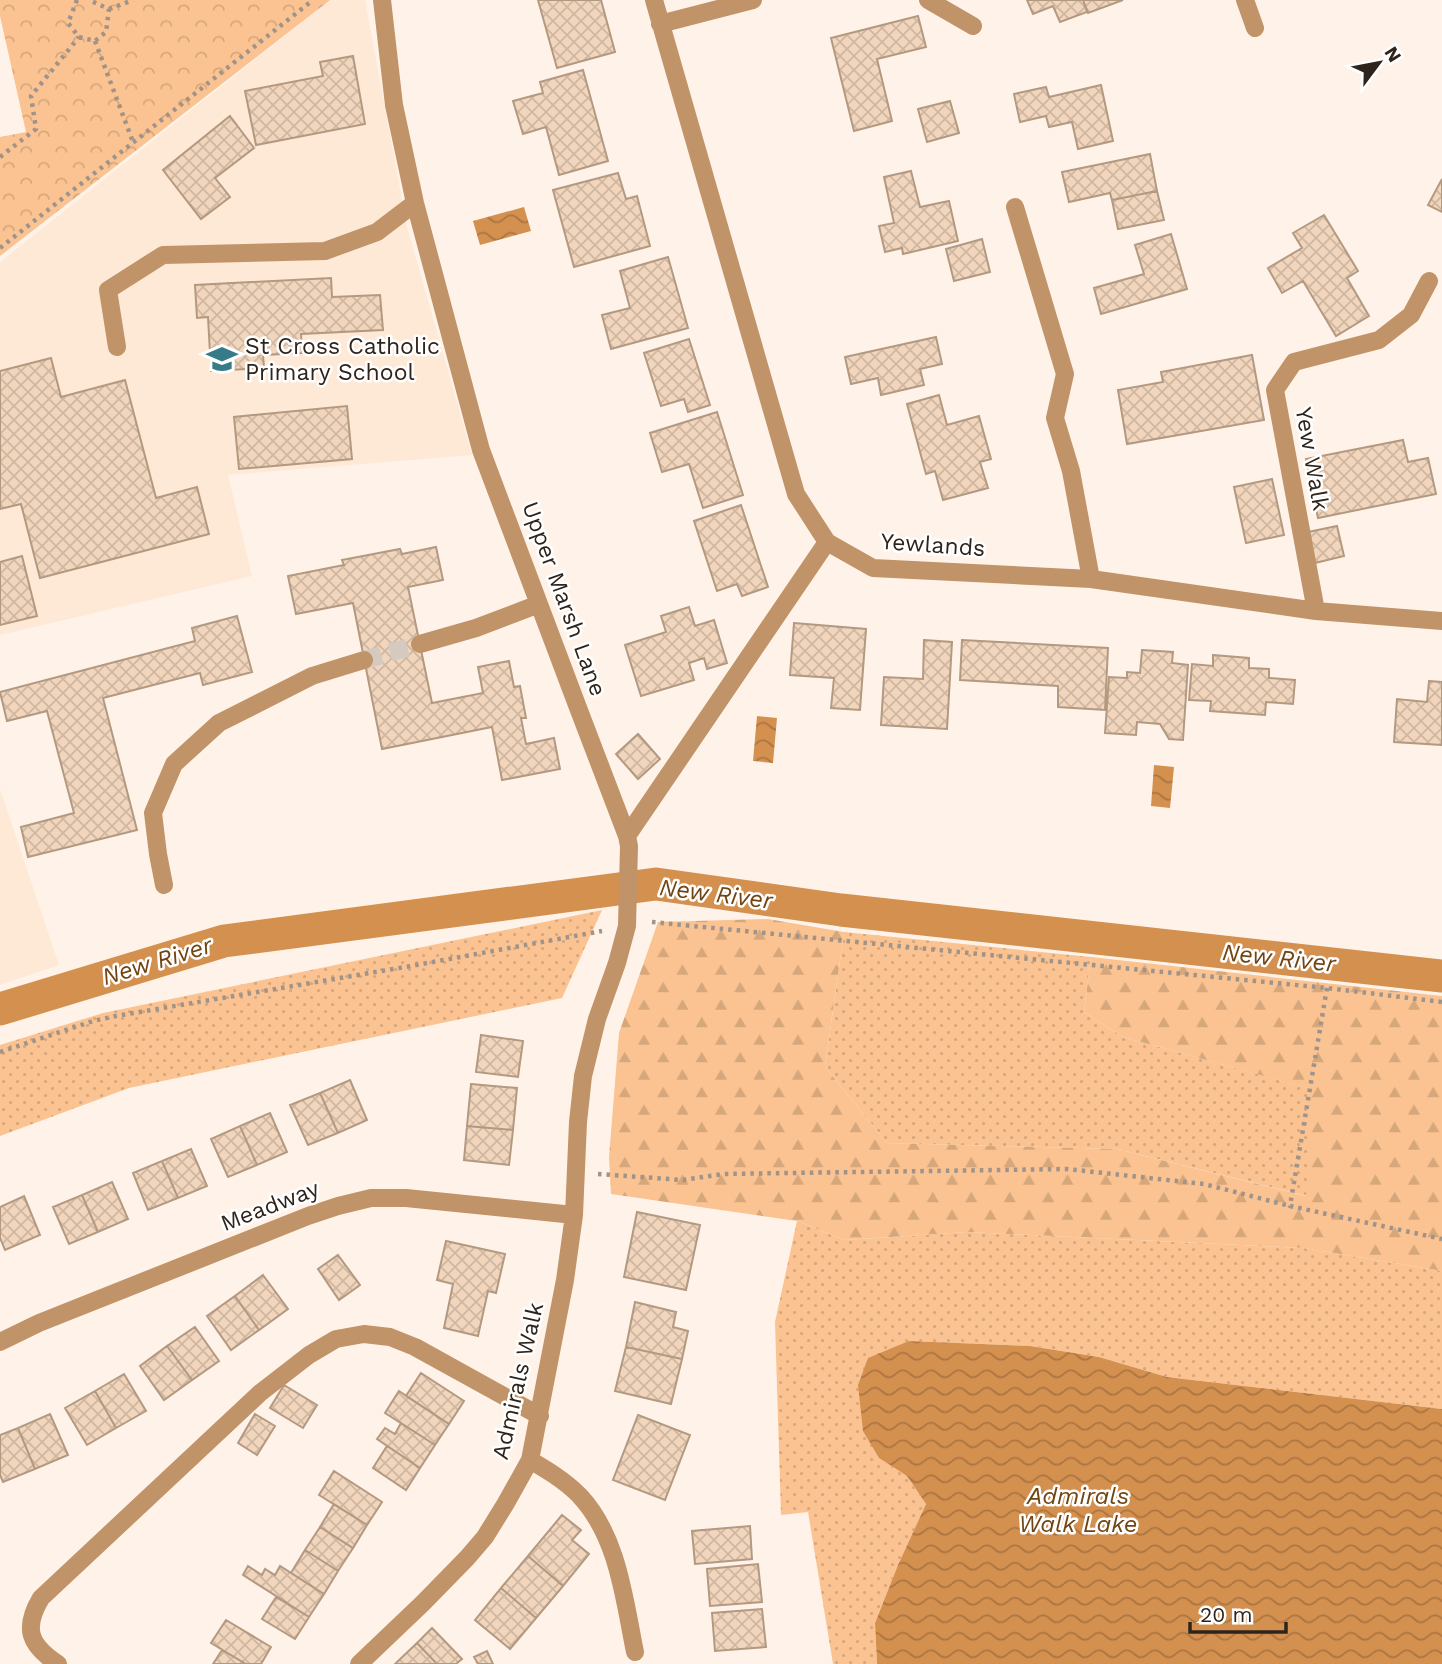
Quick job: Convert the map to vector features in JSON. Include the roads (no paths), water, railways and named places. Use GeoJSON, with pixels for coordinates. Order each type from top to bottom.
{"type":"FeatureCollection","features":[{"type":"Feature","properties":{"kind":"street","name":"Upper Marsh Lane"},"geometry":{"type":"LineString","coordinates":[[382,0],[394,105],[415,203],[481,450],[628,841],[627,926],[587,1057],[578,1122],[574,1215]]}},
{"type":"Feature","properties":{"kind":"street","name":"Yewlands"},"geometry":{"type":"LineString","coordinates":[[653,0],[796,494],[827,542],[873,568],[1091,579],[1315,611],[1442,621]]}},
{"type":"Feature","properties":{"kind":"street"},"geometry":{"type":"LineString","coordinates":[[660,24],[753,0]]}},
{"type":"Feature","properties":{"kind":"street"},"geometry":{"type":"LineString","coordinates":[[928,0],[973,26]]}},
{"type":"Feature","properties":{"kind":"street"},"geometry":{"type":"LineString","coordinates":[[1245,0],[1255,28]]}},
{"type":"Feature","properties":{"kind":"street"},"geometry":{"type":"LineString","coordinates":[[117,347],[108,290],[163,255],[325,251],[377,232],[415,203]]}},
{"type":"Feature","properties":{"kind":"street"},"geometry":{"type":"LineString","coordinates":[[1016,207],[1065,374],[1055,418],[1071,471],[1091,579]]}},
{"type":"Feature","properties":{"kind":"street","name":"Yew Walk"},"geometry":{"type":"LineString","coordinates":[[1315,611],[1275,390],[1294,362],[1379,340],[1410,314],[1429,281]]}},
{"type":"Feature","properties":{"kind":"street"},"geometry":{"type":"LineString","coordinates":[[628,841],[827,542]]}},
{"type":"Feature","properties":{"kind":"street"},"geometry":{"type":"LineString","coordinates":[[420,644],[476,628],[539,604]]}},
{"type":"Feature","properties":{"kind":"street"},"geometry":{"type":"LineString","coordinates":[[164,885],[153,813],[174,764],[219,723],[312,676],[364,660]]}},
{"type":"Feature","properties":{"kind":"street","name":"Meadway"},"geometry":{"type":"LineString","coordinates":[[0,1342],[39,1323],[308,1216],[371,1198],[406,1198],[574,1215]]}},
{"type":"Feature","properties":{"kind":"street","name":"Admirals Walk"},"geometry":{"type":"LineString","coordinates":[[359,1664],[423,1603],[485,1537],[530,1460],[563,1292],[574,1215]]}},
{"type":"Feature","properties":{"kind":"street"},"geometry":{"type":"LineString","coordinates":[[58,1664],[41,1651],[31,1635],[32,1615],[41,1598],[260,1394],[322,1346],[336,1339],[364,1334],[390,1337],[415,1347],[540,1416]]}},
{"type":"Feature","properties":{"kind":"street"},"geometry":{"type":"LineString","coordinates":[[530,1460],[562,1480],[579,1496],[603,1529],[619,1577],[635,1652]]}},
{"type":"Feature","properties":{"kind":"water"},"geometry":{"type":"Polygon","coordinates":[[[524,207],[531,231],[480,245],[473,221],[524,207]]]}},
{"type":"Feature","properties":{"kind":"water"},"geometry":{"type":"Polygon","coordinates":[[[757,716],[777,718],[773,763],[753,761],[757,716]]]}},
{"type":"Feature","properties":{"kind":"water"},"geometry":{"type":"Polygon","coordinates":[[[1154,765],[1174,767],[1170,808],[1151,806],[1154,765]]]}},
{"type":"Feature","properties":{"kind":"water","name":"Admirals Walk Lake"},"geometry":{"type":"Polygon","coordinates":[[[909,1341],[1030,1346],[1099,1357],[1167,1377],[1442,1409],[1442,1664],[877,1664],[875,1623],[926,1504],[907,1476],[879,1458],[863,1431],[858,1385],[868,1358],[909,1341]]]}},
{"type":"Feature","properties":{"kind":"waterway","name":"New River"},"geometry":{"type":"LineString","coordinates":[[0,1009],[224,941],[656,884],[841,910],[1442,976]]}},
{"type":"Feature","properties":{"kind":"tunnel"},"geometry":{"type":"LineString","coordinates":[[364,660],[420,644]]}},
{"type":"Feature","properties":{"kind":"place","name":"St Cross Catholic Primary School"},"geometry":{"type":"Point","coordinates":[222,359]}}]}
